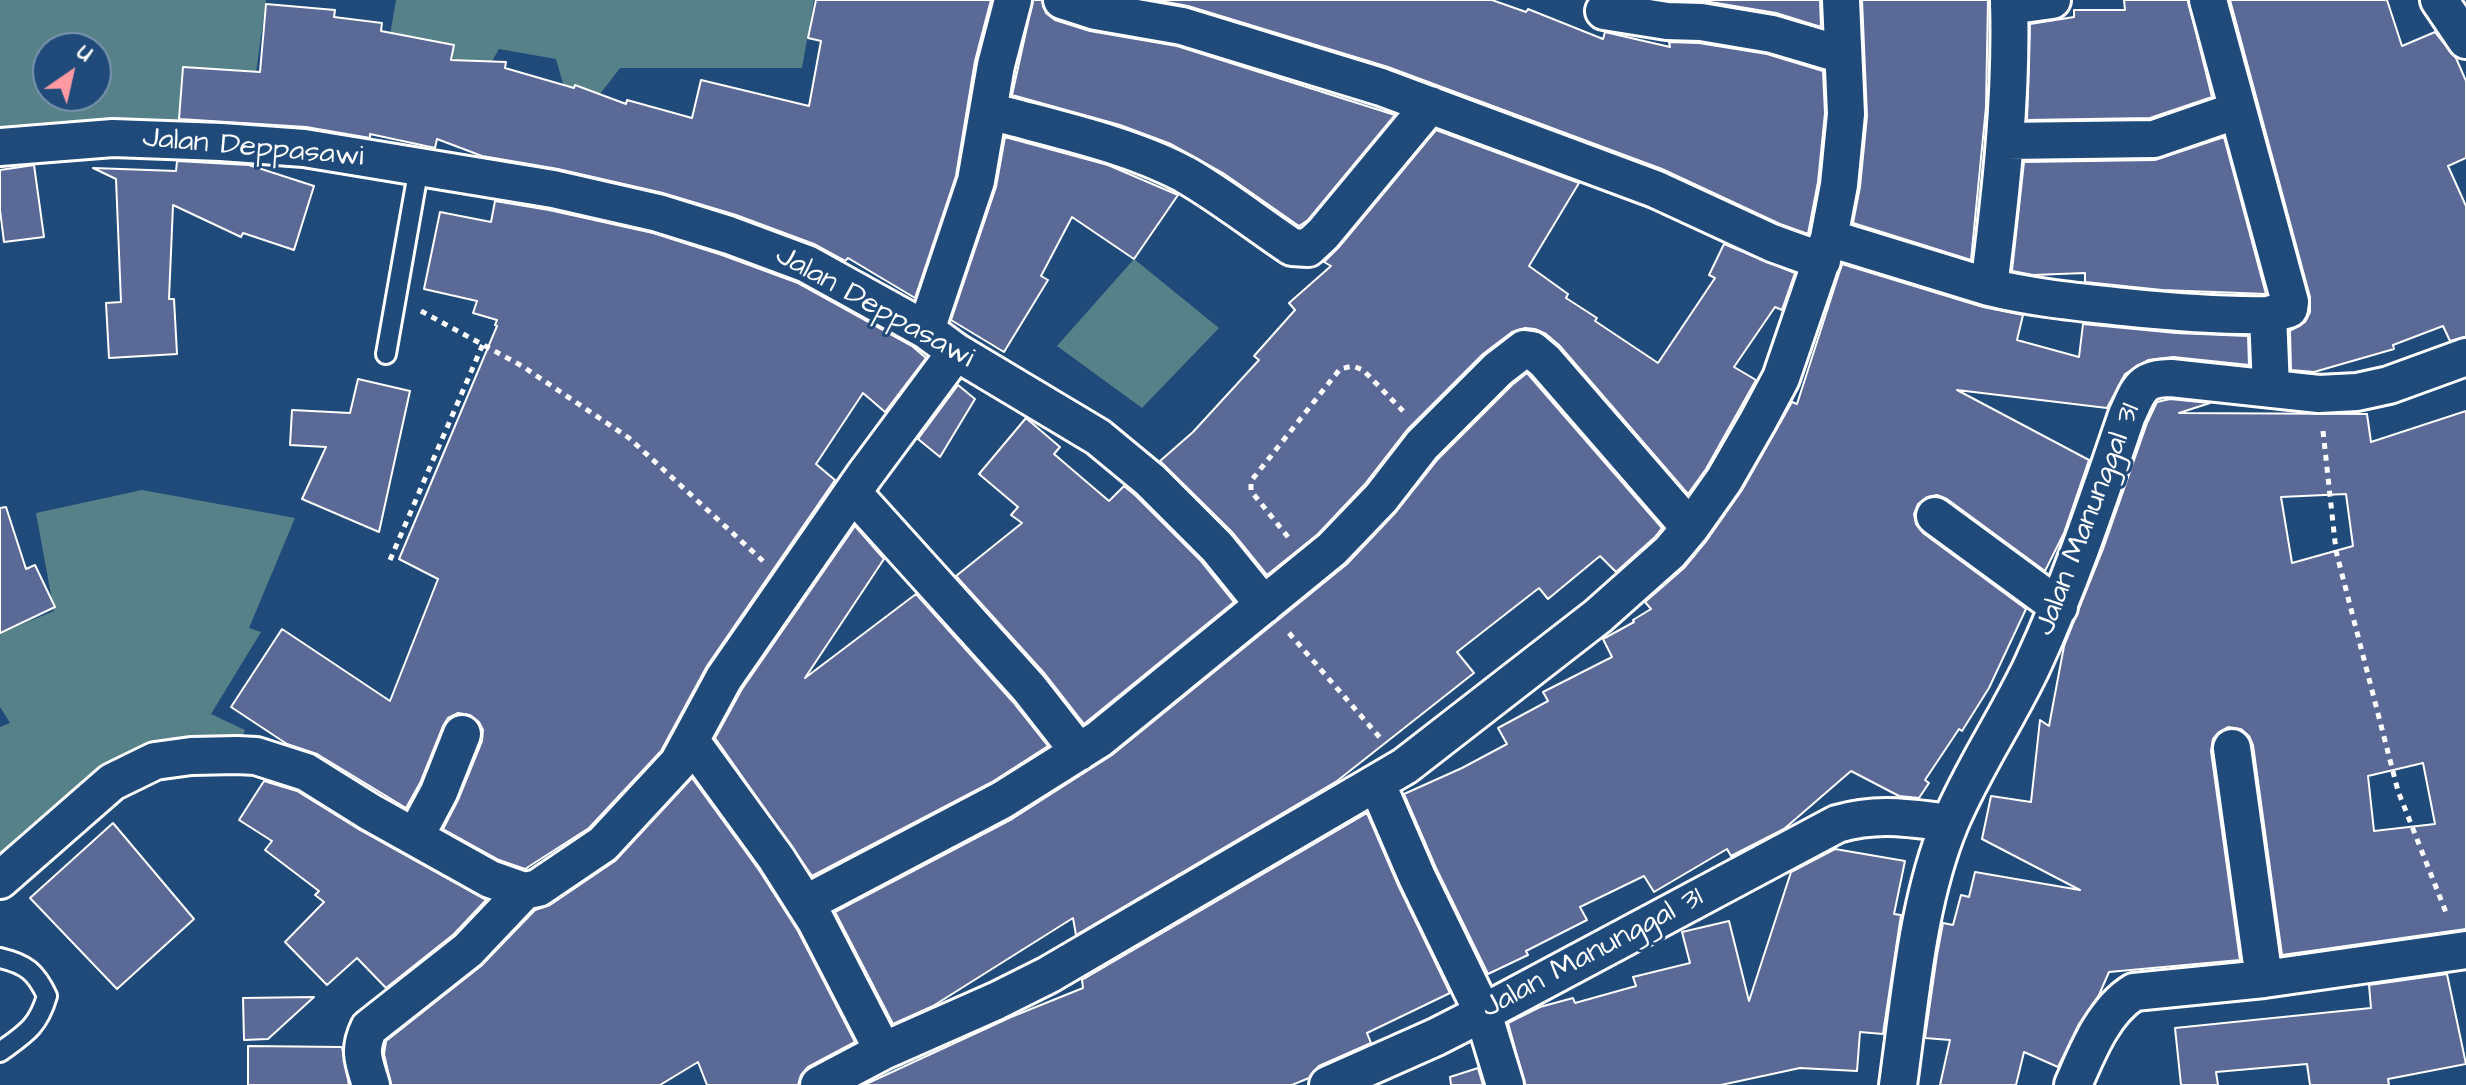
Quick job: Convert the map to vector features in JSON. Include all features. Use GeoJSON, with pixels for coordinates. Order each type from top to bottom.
{"type":"FeatureCollection","features":[{"type":"Feature","properties":{"kind":"street"},"geometry":{"type":"LineString","coordinates":[[926,330],[969,206],[990,111],[996,65],[1013,0]]}},
{"type":"Feature","properties":{"kind":"street"},"geometry":{"type":"LineString","coordinates":[[1062,0],[1096,11],[1182,26],[1381,87],[1655,189],[1772,243],[1825,249],[2036,298],[2226,316],[2268,315],[2289,309],[2290,302],[2208,0]]}},
{"type":"Feature","properties":{"kind":"street"},"geometry":{"type":"LineString","coordinates":[[819,1085],[883,1051],[1048,975],[1264,846],[1391,775],[1598,616],[1670,552],[1724,480],[1781,378],[1825,249],[1839,185],[1846,114],[1841,0]]}},
{"type":"Feature","properties":{"kind":"street"},"geometry":{"type":"LineString","coordinates":[[1989,287],[2005,141],[2010,53],[2009,3],[2052,0]]}},
{"type":"Feature","properties":{"kind":"street"},"geometry":{"type":"LineString","coordinates":[[2439,0],[2466,40]]}},
{"type":"Feature","properties":{"kind":"street"},"geometry":{"type":"LineString","coordinates":[[1604,11],[1772,34],[1843,55]]}},
{"type":"Feature","properties":{"kind":"street"},"geometry":{"type":"LineString","coordinates":[[990,111],[1095,141],[1183,174],[1292,247],[1308,248],[1430,105]]}},
{"type":"Feature","properties":{"kind":"street"},"geometry":{"type":"LineString","coordinates":[[2005,141],[2154,139],[2238,110]]}},
{"type":"Feature","properties":{"kind":"street","name":"Jalan Deppasawi"},"geometry":{"type":"LineString","coordinates":[[0,147],[113,138],[304,148],[568,193],[658,213],[729,235],[807,264],[926,330],[956,352],[1098,437],[1150,480],[1217,547],[1264,605]]}},
{"type":"Feature","properties":{"kind":"street"},"geometry":{"type":"LineString","coordinates":[[2268,315],[2271,388]]}},
{"type":"Feature","properties":{"kind":"street"},"geometry":{"type":"LineString","coordinates":[[805,904],[1002,800],[1079,752],[1168,685],[1349,534],[1429,437],[1524,349],[1532,350],[1600,423],[1690,528]]}},
{"type":"Feature","properties":{"kind":"street"},"geometry":{"type":"LineString","coordinates":[[0,880],[112,782],[155,761],[191,756],[256,756],[306,772],[498,883],[524,891],[538,888],[603,844],[678,763],[714,694],[853,493],[956,352]]}},
{"type":"Feature","properties":{"kind":"street","name":"Jalan Manunggal 31"},"geometry":{"type":"LineString","coordinates":[[1898,1085],[1930,886],[1950,823],[2031,669],[2059,607],[2127,415],[2140,387],[2154,378],[2171,378],[2319,394],[2357,392],[2389,385],[2466,357]]}},
{"type":"Feature","properties":{"kind":"street"},"geometry":{"type":"LineString","coordinates":[[853,493],[1029,688],[1079,752]]}},
{"type":"Feature","properties":{"kind":"street"},"geometry":{"type":"LineString","coordinates":[[1935,516],[2059,607]]}},
{"type":"Feature","properties":{"kind":"street"},"geometry":{"type":"LineString","coordinates":[[415,837],[439,792],[462,734]]}},
{"type":"Feature","properties":{"kind":"street"},"geometry":{"type":"LineString","coordinates":[[691,741],[776,858],[805,904],[883,1051]]}},
{"type":"Feature","properties":{"kind":"street"},"geometry":{"type":"LineString","coordinates":[[2232,748],[2264,979]]}},
{"type":"Feature","properties":{"kind":"street"},"geometry":{"type":"LineString","coordinates":[[1391,775],[1417,877],[1483,1013],[1505,1085]]}},
{"type":"Feature","properties":{"kind":"street","name":"Jalan Manunggal 31"},"geometry":{"type":"LineString","coordinates":[[1328,1085],[1483,1013],[1837,824],[1862,816],[1890,815],[1950,823]]}},
{"type":"Feature","properties":{"kind":"street"},"geometry":{"type":"LineString","coordinates":[[371,1085],[362,1043],[369,1028],[468,950],[524,891]]}},
{"type":"Feature","properties":{"kind":"street"},"geometry":{"type":"LineString","coordinates":[[2073,1085],[2108,1018],[2118,1004],[2134,992],[2464,955]]}},
{"type":"Feature","properties":{"kind":"lane"},"geometry":{"type":"LineString","coordinates":[[386,354],[419,167]]}},
{"type":"Feature","properties":{"kind":"lane"},"geometry":{"type":"LineString","coordinates":[[0,958],[18,962],[38,977],[47,996],[40,1018],[0,1052]]}},
{"type":"Feature","properties":{"kind":"path"},"geometry":{"type":"LineString","coordinates":[[396,300],[522,366],[629,438],[790,586]]}},
{"type":"Feature","properties":{"kind":"path"},"geometry":{"type":"LineString","coordinates":[[390,560],[483,344]]}},
{"type":"Feature","properties":{"kind":"path"},"geometry":{"type":"LineString","coordinates":[[1297,542],[1292,541],[1251,491],[1251,481],[1340,369],[1353,366],[1363,370],[1429,437]]}},
{"type":"Feature","properties":{"kind":"path"},"geometry":{"type":"LineString","coordinates":[[2319,394],[2336,551],[2343,581],[2398,791],[2464,955]]}},
{"type":"Feature","properties":{"kind":"path"},"geometry":{"type":"LineString","coordinates":[[1264,605],[1391,775]]}},
{"type":"Feature","properties":{"kind":"green space"},"geometry":{"type":"Polygon","coordinates":[[[0,0],[266,0],[247,138],[0,132],[0,0]]]}},
{"type":"Feature","properties":{"kind":"green space"},"geometry":{"type":"Polygon","coordinates":[[[396,0],[814,0],[802,68],[620,68],[600,94],[564,87],[556,59],[499,49],[480,83],[455,69],[452,49],[390,35],[396,0]]]}},
{"type":"Feature","properties":{"kind":"green space"},"geometry":{"type":"Polygon","coordinates":[[[1134,259],[1219,328],[1142,408],[1057,346],[1134,259]]]}},
{"type":"Feature","properties":{"kind":"green space"},"geometry":{"type":"Polygon","coordinates":[[[142,490],[295,518],[249,628],[261,632],[211,714],[245,730],[237,752],[129,752],[0,861],[0,727],[10,723],[0,707],[0,633],[54,611],[36,513],[142,490]]]}},
{"type":"Feature","properties":{"kind":"building"},"geometry":{"type":"Polygon","coordinates":[[[816,0],[991,0],[975,61],[956,176],[915,298],[848,258],[845,261],[814,244],[736,215],[663,193],[558,169],[482,156],[437,139],[435,148],[370,134],[370,138],[306,127],[179,119],[183,67],[260,72],[266,4],[335,10],[334,17],[382,23],[381,31],[454,45],[451,60],[506,62],[505,68],[574,88],[575,85],[626,104],[627,100],[692,118],[701,80],[809,106],[821,41],[808,38],[816,0]]]}},
{"type":"Feature","properties":{"kind":"building"},"geometry":{"type":"Polygon","coordinates":[[[1033,0],[1042,0],[1046,13],[1055,20],[1090,31],[1177,46],[1395,115],[1308,220],[1299,226],[1223,173],[1171,144],[1120,125],[1012,95],[1033,0]]]}},
{"type":"Feature","properties":{"kind":"building"},"geometry":{"type":"Polygon","coordinates":[[[1155,0],[1492,0],[1526,12],[1528,9],[1603,39],[1605,32],[1670,47],[1669,42],[1699,43],[1767,54],[1823,71],[1825,113],[1818,182],[1808,234],[1662,169],[1388,67],[1188,6],[1155,0]]]}},
{"type":"Feature","properties":{"kind":"building"},"geometry":{"type":"Polygon","coordinates":[[[1669,0],[1820,0],[1821,27],[1776,13],[1704,1],[1669,0]]]}},
{"type":"Feature","properties":{"kind":"building"},"geometry":{"type":"Polygon","coordinates":[[[1862,0],[1988,0],[1986,107],[1971,260],[1853,223],[1867,116],[1862,0]]]}},
{"type":"Feature","properties":{"kind":"building"},"geometry":{"type":"Polygon","coordinates":[[[2124,0],[2188,0],[2212,97],[2150,118],[2027,120],[2030,24],[2074,17],[2074,10],[2125,10],[2124,0]]]}},
{"type":"Feature","properties":{"kind":"building"},"geometry":{"type":"Polygon","coordinates":[[[2230,0],[2387,0],[2402,46],[2435,32],[2456,58],[2466,81],[2466,158],[2448,166],[2466,206],[2466,337],[2450,341],[2443,326],[2393,345],[2394,349],[2314,372],[2291,370],[2290,331],[2305,322],[2310,312],[2310,297],[2230,0]]]}},
{"type":"Feature","properties":{"kind":"building"},"geometry":{"type":"Polygon","coordinates":[[[1436,130],[1579,183],[1529,266],[1568,294],[1566,298],[1597,318],[1595,321],[1658,363],[1715,278],[1709,275],[1724,244],[1795,273],[1782,310],[1775,307],[1734,367],[1756,380],[1706,469],[1688,494],[1559,345],[1535,329],[1512,332],[1483,354],[1407,430],[1365,484],[1318,534],[1267,575],[1232,532],[1160,461],[1193,432],[1259,360],[1254,356],[1295,310],[1289,303],[1331,266],[1324,262],[1436,130]]]}},
{"type":"Feature","properties":{"kind":"building"},"geometry":{"type":"Polygon","coordinates":[[[1005,137],[1108,165],[1178,195],[1134,259],[1072,217],[1041,276],[1048,280],[1004,352],[951,320],[996,187],[1005,137]]]}},
{"type":"Feature","properties":{"kind":"building"},"geometry":{"type":"Polygon","coordinates":[[[2224,137],[2266,294],[2162,290],[2085,282],[2085,273],[2033,275],[2012,271],[2024,162],[2155,160],[2224,137]]]}},
{"type":"Feature","properties":{"kind":"building"},"geometry":{"type":"Polygon","coordinates":[[[177,161],[249,165],[314,186],[294,250],[243,233],[241,237],[173,205],[169,299],[174,299],[177,354],[109,358],[106,303],[121,302],[116,179],[93,168],[176,171],[177,161]]]}},
{"type":"Feature","properties":{"kind":"building"},"geometry":{"type":"Polygon","coordinates":[[[34,165],[44,237],[4,242],[0,170],[34,165]]]}},
{"type":"Feature","properties":{"kind":"building"},"geometry":{"type":"Polygon","coordinates":[[[495,201],[653,233],[722,255],[798,283],[912,346],[926,358],[885,412],[863,393],[816,464],[835,480],[707,666],[661,751],[589,828],[525,869],[499,860],[443,829],[482,741],[483,730],[470,715],[458,713],[448,718],[406,808],[317,754],[287,744],[231,707],[282,629],[390,701],[438,579],[399,559],[497,326],[497,320],[473,313],[477,301],[424,289],[440,212],[491,222],[495,201]]]}},
{"type":"Feature","properties":{"kind":"building"},"geometry":{"type":"Polygon","coordinates":[[[1842,264],[1983,307],[2023,315],[2017,340],[2079,357],[2083,324],[2248,336],[2249,365],[2173,357],[2148,360],[2125,374],[2107,408],[1957,390],[2089,460],[2064,533],[2045,571],[1947,499],[1937,495],[1927,497],[1918,504],[1914,514],[1916,524],[1923,533],[2026,609],[1989,688],[1925,780],[1929,783],[1919,798],[1899,796],[1851,771],[1784,829],[1731,856],[1727,849],[1654,892],[1644,876],[1580,907],[1587,920],[1526,951],[1528,955],[1488,974],[1404,794],[1507,744],[1498,728],[1548,701],[1543,692],[1612,657],[1603,639],[1651,609],[1645,602],[1684,568],[1707,540],[1742,490],[1792,402],[1797,404],[1842,264]]]}},
{"type":"Feature","properties":{"kind":"building"},"geometry":{"type":"Polygon","coordinates":[[[1527,373],[1662,528],[1655,537],[1616,572],[1600,556],[1548,599],[1539,588],[1457,652],[1474,673],[1337,781],[1076,935],[1073,918],[933,1006],[893,1024],[835,912],[1012,819],[1112,755],[1347,564],[1396,512],[1438,459],[1527,373]]]}},
{"type":"Feature","properties":{"kind":"building"},"geometry":{"type":"Polygon","coordinates":[[[358,379],[410,391],[379,532],[302,499],[326,447],[290,445],[292,410],[350,413],[358,379]]]}},
{"type":"Feature","properties":{"kind":"building"},"geometry":{"type":"Polygon","coordinates":[[[958,385],[975,399],[940,457],[918,439],[958,385]]]}},
{"type":"Feature","properties":{"kind":"building"},"geometry":{"type":"Polygon","coordinates":[[[2170,399],[2210,403],[2179,413],[2367,414],[2371,442],[2466,411],[2466,929],[2282,955],[2253,745],[2241,729],[2228,727],[2213,739],[2211,751],[2240,960],[2109,972],[2058,1067],[2024,1052],[2016,1085],[1940,1085],[1950,1040],[1925,1038],[1937,955],[1943,923],[1953,925],[1961,895],[1969,897],[1975,872],[2080,890],[1982,839],[1991,796],[2031,802],[2040,720],[2049,726],[2064,646],[2157,402],[2170,399]],[[2346,494],[2281,497],[2292,563],[2353,546],[2346,494]],[[2423,763],[2368,776],[2374,831],[2435,824],[2423,763]]]}},
{"type":"Feature","properties":{"kind":"building"},"geometry":{"type":"Polygon","coordinates":[[[1026,418],[1060,447],[1054,454],[1109,501],[1124,486],[1136,496],[1201,561],[1234,602],[1084,724],[1045,674],[956,576],[1022,523],[1011,515],[1018,507],[979,474],[1026,418]]]}},
{"type":"Feature","properties":{"kind":"building"},"geometry":{"type":"Polygon","coordinates":[[[6,507],[26,569],[35,565],[55,607],[0,633],[0,508],[6,507]]]}},
{"type":"Feature","properties":{"kind":"building"},"geometry":{"type":"Polygon","coordinates":[[[855,526],[884,559],[805,678],[916,594],[1013,702],[1048,746],[992,782],[812,876],[715,738],[742,689],[855,526]]]}},
{"type":"Feature","properties":{"kind":"building"},"geometry":{"type":"Polygon","coordinates":[[[692,778],[759,870],[798,931],[855,1042],[808,1067],[798,1085],[707,1085],[698,1062],[660,1085],[391,1085],[384,1054],[386,1041],[481,966],[535,910],[550,905],[615,861],[692,778]]]}},
{"type":"Feature","properties":{"kind":"building"},"geometry":{"type":"Polygon","coordinates":[[[264,781],[297,791],[486,900],[454,934],[386,988],[357,958],[327,985],[285,942],[324,902],[315,895],[319,891],[265,850],[272,841],[239,820],[264,781]]]}},
{"type":"Feature","properties":{"kind":"building"},"geometry":{"type":"Polygon","coordinates":[[[1367,813],[1450,993],[1367,1033],[1371,1043],[1319,1066],[1309,1078],[1292,1085],[864,1085],[1011,1017],[1083,988],[1082,980],[1367,813]]]}},
{"type":"Feature","properties":{"kind":"building"},"geometry":{"type":"Polygon","coordinates":[[[113,823],[194,919],[117,989],[30,898],[113,823]]]}},
{"type":"Feature","properties":{"kind":"building"},"geometry":{"type":"Polygon","coordinates":[[[1835,849],[1905,861],[1894,914],[1901,915],[1883,1034],[1860,1032],[1857,1071],[1800,1068],[1721,1085],[1525,1085],[1508,1023],[1540,1007],[1573,998],[1575,1003],[1636,986],[1633,977],[1690,963],[1682,932],[1729,921],[1749,1001],[1791,872],[1835,849]]]}},
{"type":"Feature","properties":{"kind":"building"},"geometry":{"type":"Polygon","coordinates":[[[2447,974],[2466,1064],[2388,1079],[2389,1085],[2310,1085],[2307,1064],[2216,1072],[2218,1085],[2181,1085],[2175,1028],[2371,1008],[2369,985],[2447,974]]]}},
{"type":"Feature","properties":{"kind":"building"},"geometry":{"type":"Polygon","coordinates":[[[314,997],[268,1039],[244,1040],[243,998],[314,997]]]}},
{"type":"Feature","properties":{"kind":"building"},"geometry":{"type":"Polygon","coordinates":[[[248,1046],[342,1047],[349,1085],[248,1085],[248,1046]]]}},
{"type":"Feature","properties":{"kind":"building"},"geometry":{"type":"Polygon","coordinates":[[[1478,1068],[1483,1085],[1451,1085],[1450,1077],[1478,1068]]]}}]}
